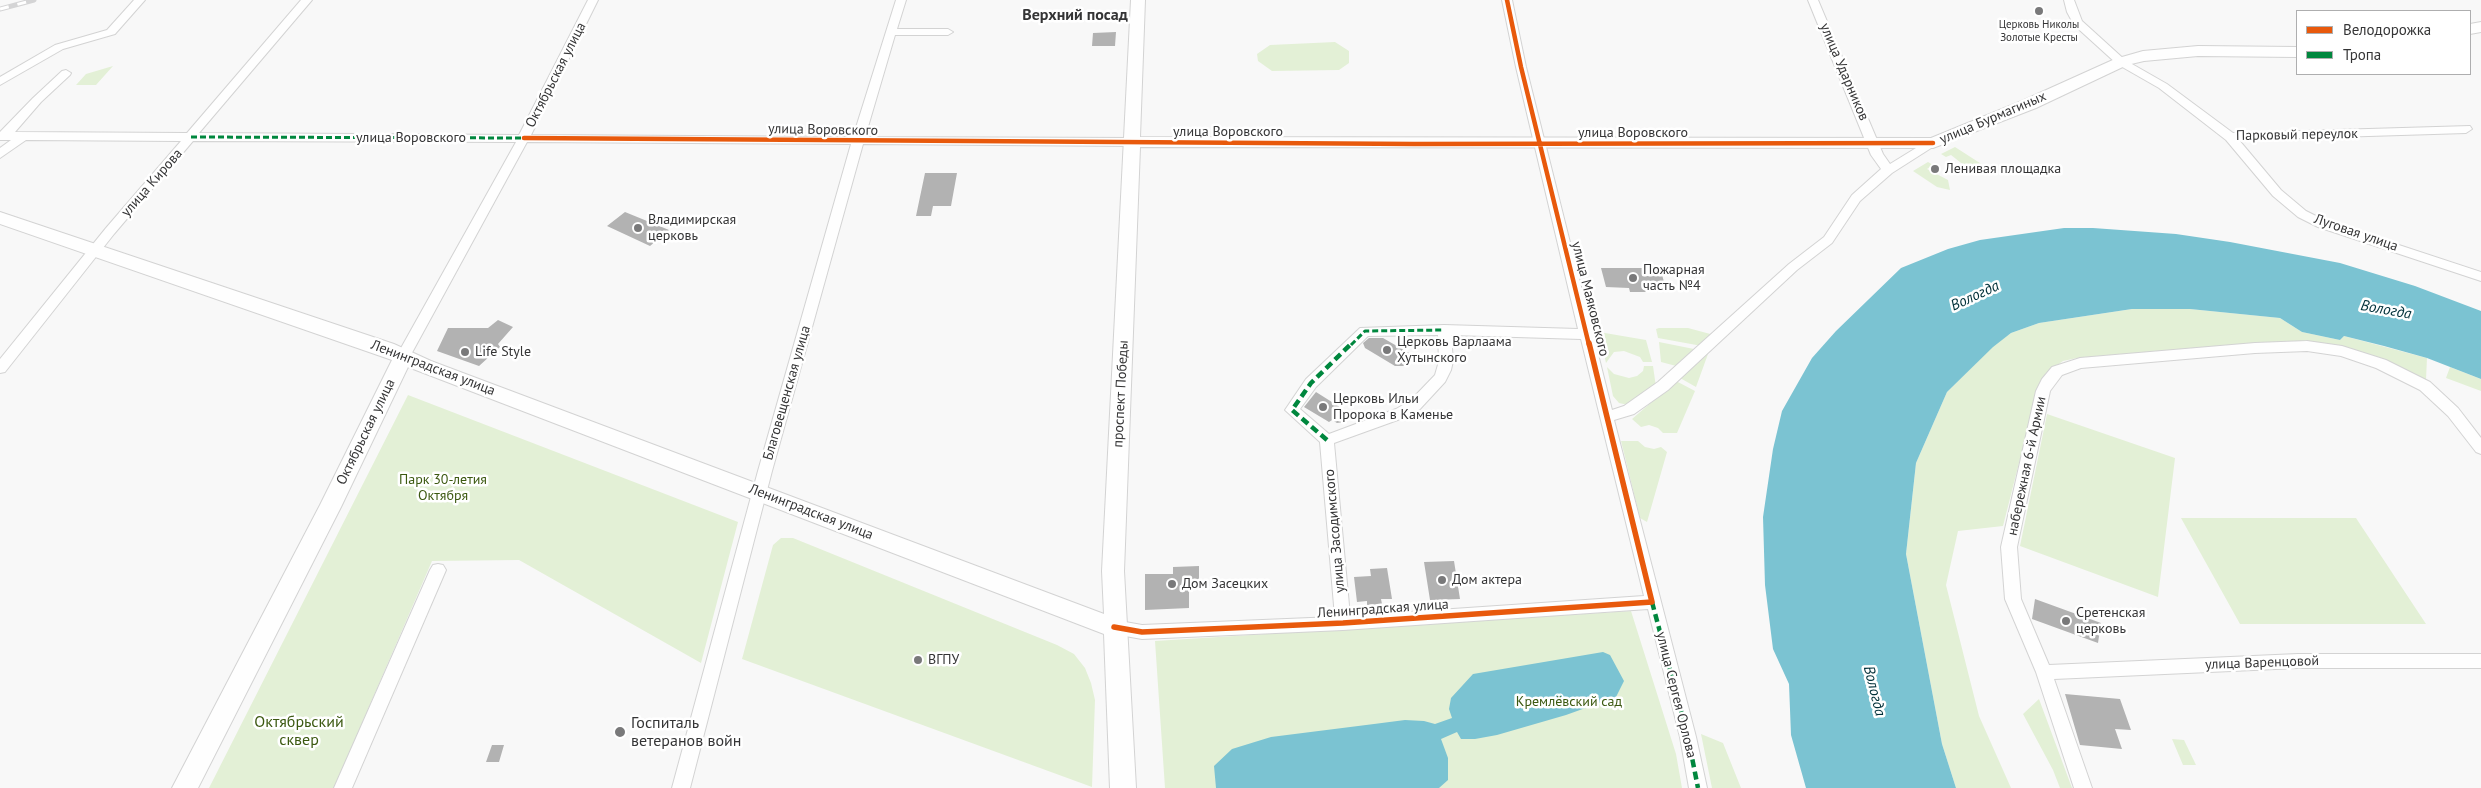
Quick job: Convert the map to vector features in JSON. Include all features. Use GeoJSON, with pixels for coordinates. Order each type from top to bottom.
{"type":"FeatureCollection","features":[{"type":"Feature","properties":{"kind":"main road","name":"проспект Победы"},"geometry":{"type":"LineString","coordinates":[[1123,788],[1114,627],[1113,571],[1138,0]]}},
{"type":"Feature","properties":{"kind":"main road","name":"улица Бурмагиных"},"geometry":{"type":"LineString","coordinates":[[1933,143],[2030,104],[2121,62],[2143,56],[2198,51],[2296,52]]}},
{"type":"Feature","properties":{"kind":"main road","name":"улица Воровского"},"geometry":{"type":"LineString","coordinates":[[1132,142],[1933,143]]}},
{"type":"Feature","properties":{"kind":"main road","name":"Ленинградская улица"},"geometry":{"type":"LineString","coordinates":[[0,218],[315,324],[1087,619],[1114,627]]}},
{"type":"Feature","properties":{"kind":"main road","name":"Октябрьская улица"},"geometry":{"type":"LineString","coordinates":[[185,788],[330,507],[403,357]]}},
{"type":"Feature","properties":{"kind":"street"},"geometry":{"type":"LineString","coordinates":[[0,82],[58,47],[111,32],[140,0]]}},
{"type":"Feature","properties":{"kind":"street","name":"улица Кирова"},"geometry":{"type":"LineString","coordinates":[[0,368],[95,250],[307,0]]}},
{"type":"Feature","properties":{"kind":"street","name":"Октябрьская улица"},"geometry":{"type":"LineString","coordinates":[[403,357],[524,138],[593,0]]}},
{"type":"Feature","properties":{"kind":"street","name":"Благовещенская улица"},"geometry":{"type":"LineString","coordinates":[[681,788],[765,471],[858,142],[901,0]]}},
{"type":"Feature","properties":{"kind":"street","name":"улица Маяковского"},"geometry":{"type":"LineString","coordinates":[[1507,0],[1539,144],[1652,602]]}},
{"type":"Feature","properties":{"kind":"street","name":"улица Ударников"},"geometry":{"type":"LineString","coordinates":[[1813,0],[1877,155],[1888,170]]}},
{"type":"Feature","properties":{"kind":"street","name":"Парковый переулок"},"geometry":{"type":"LineString","coordinates":[[2069,0],[2072,12],[2078,23],[2121,62],[2163,86],[2230,137],[2466,129]]}},
{"type":"Feature","properties":{"kind":"street"},"geometry":{"type":"LineString","coordinates":[[892,32],[948,32]]}},
{"type":"Feature","properties":{"kind":"street"},"geometry":{"type":"LineString","coordinates":[[3,136],[66,73]]}},
{"type":"Feature","properties":{"kind":"street","name":"улица Воровского"},"geometry":{"type":"LineString","coordinates":[[3,136],[1132,142]]}},
{"type":"Feature","properties":{"kind":"street"},"geometry":{"type":"LineString","coordinates":[[0,154],[25,136]]}},
{"type":"Feature","properties":{"kind":"street","name":"Луговая улица"},"geometry":{"type":"LineString","coordinates":[[2230,137],[2277,193],[2302,214],[2322,224],[2481,277]]}},
{"type":"Feature","properties":{"kind":"street","name":"улица Бурмагиных"},"geometry":{"type":"LineString","coordinates":[[1607,417],[1629,410],[1662,386],[1793,267],[1828,240],[1856,198],[1888,170],[1933,143]]}},
{"type":"Feature","properties":{"kind":"street"},"geometry":{"type":"LineString","coordinates":[[1444,330],[1446,361],[1440,378],[1415,405],[1401,414],[1327,440],[1292,410],[1312,383],[1365,331],[1444,330],[1587,334]]}},
{"type":"Feature","properties":{"kind":"street","name":"набережная 6-й Армии"},"geometry":{"type":"LineString","coordinates":[[2083,788],[2044,672],[2013,599],[2009,547],[2043,391],[2049,379],[2057,371],[2080,363],[2255,348],[2306,346],[2342,351],[2407,375],[2439,397],[2481,448]]}},
{"type":"Feature","properties":{"kind":"street","name":"улица Засодимского"},"geometry":{"type":"LineString","coordinates":[[1327,440],[1343,623]]}},
{"type":"Feature","properties":{"kind":"street"},"geometry":{"type":"LineString","coordinates":[[343,788],[438,570]]}},
{"type":"Feature","properties":{"kind":"street","name":"Ленинградская улица"},"geometry":{"type":"LineString","coordinates":[[1114,627],[1142,632],[1343,623],[1652,602]]}},
{"type":"Feature","properties":{"kind":"street","name":"улица Сергея Орлова"},"geometry":{"type":"LineString","coordinates":[[1652,602],[1688,737],[1698,788]]}},
{"type":"Feature","properties":{"kind":"street","name":"улица Варенцовой"},"geometry":{"type":"LineString","coordinates":[[2044,672],[2298,661],[2481,661]]}},
{"type":"Feature","properties":{"kind":"green space"},"geometry":{"type":"Polygon","coordinates":[[[1335,42],[1349,51],[1349,63],[1339,70],[1272,71],[1258,61],[1257,54],[1270,45],[1335,42]]]}},
{"type":"Feature","properties":{"kind":"green space"},"geometry":{"type":"Polygon","coordinates":[[[113,66],[96,85],[76,85],[86,74],[113,66]]]}},
{"type":"Feature","properties":{"kind":"green space"},"geometry":{"type":"Polygon","coordinates":[[[1955,147],[1997,174],[1970,170],[1951,155],[1946,157],[1941,154],[1955,147]]]}},
{"type":"Feature","properties":{"kind":"green space"},"geometry":{"type":"Polygon","coordinates":[[[1928,162],[1933,165],[1927,169],[1948,180],[1950,190],[1937,187],[1913,171],[1928,162]]]}},
{"type":"Feature","properties":{"kind":"green space"},"geometry":{"type":"Polygon","coordinates":[[[2132,309],[2190,309],[2280,318],[2302,332],[2340,340],[2344,336],[2427,358],[2426,380],[2367,356],[2252,344],[2077,358],[2063,361],[2046,373],[2038,388],[2003,526],[1958,531],[1946,585],[1979,716],[2011,788],[1956,788],[1942,744],[1906,554],[1916,463],[1947,392],[1993,346],[2011,333],[2039,323],[2132,309]]]}},
{"type":"Feature","properties":{"kind":"green space"},"geometry":{"type":"Polygon","coordinates":[[[1688,328],[1714,335],[1702,346],[1658,338],[1656,329],[1688,328]]]}},
{"type":"Feature","properties":{"kind":"green space"},"geometry":{"type":"Polygon","coordinates":[[[1599,332],[1646,340],[1652,362],[1643,362],[1640,357],[1624,351],[1614,352],[1606,363],[1599,332]]]}},
{"type":"Feature","properties":{"kind":"green space"},"geometry":{"type":"Polygon","coordinates":[[[1659,342],[1699,350],[1680,367],[1661,362],[1659,342]]]}},
{"type":"Feature","properties":{"kind":"green space"},"geometry":{"type":"Polygon","coordinates":[[[1708,354],[1696,387],[1680,378],[1708,354]]]}},
{"type":"Feature","properties":{"kind":"green space"},"geometry":{"type":"Polygon","coordinates":[[[1644,366],[1653,366],[1656,387],[1628,405],[1619,403],[1613,396],[1607,367],[1614,374],[1629,378],[1637,376],[1643,371],[1644,366]]]}},
{"type":"Feature","properties":{"kind":"green space"},"geometry":{"type":"Polygon","coordinates":[[[2450,367],[2481,379],[2481,391],[2446,378],[2450,367]]]}},
{"type":"Feature","properties":{"kind":"green space"},"geometry":{"type":"Polygon","coordinates":[[[1676,381],[1695,391],[1677,433],[1663,433],[1658,428],[1649,425],[1641,427],[1632,419],[1676,381]]]}},
{"type":"Feature","properties":{"kind":"green space","name":"Парк 30-летия Октября"},"geometry":{"type":"Polygon","coordinates":[[[408,395],[738,522],[701,663],[519,560],[432,561],[334,788],[209,788],[408,395]]]}},
{"type":"Feature","properties":{"kind":"green space"},"geometry":{"type":"Polygon","coordinates":[[[2047,414],[2175,458],[2158,597],[2020,546],[2047,414]]]}},
{"type":"Feature","properties":{"kind":"green space"},"geometry":{"type":"Polygon","coordinates":[[[1621,441],[1638,441],[1645,447],[1654,449],[1661,447],[1667,452],[1647,522],[1640,518],[1621,441]]]}},
{"type":"Feature","properties":{"kind":"green space"},"geometry":{"type":"Polygon","coordinates":[[[2181,518],[2356,518],[2426,624],[2240,624],[2181,518]]]}},
{"type":"Feature","properties":{"kind":"green space","name":"ВГПУ"},"geometry":{"type":"Polygon","coordinates":[[[781,538],[793,538],[1057,645],[1074,654],[1085,668],[1095,700],[1092,787],[742,659],[773,545],[781,538]]]}},
{"type":"Feature","properties":{"kind":"green space","name":"Кремлёвский сад"},"geometry":{"type":"Polygon","coordinates":[[[1631,611],[1676,754],[1682,788],[1165,788],[1155,641],[1631,611]]]}},
{"type":"Feature","properties":{"kind":"green space"},"geometry":{"type":"Polygon","coordinates":[[[2039,699],[2072,788],[2060,788],[2053,770],[2023,714],[2039,699]]]}},
{"type":"Feature","properties":{"kind":"green space"},"geometry":{"type":"Polygon","coordinates":[[[1701,734],[1723,743],[1741,788],[1712,788],[1701,734]]]}},
{"type":"Feature","properties":{"kind":"green space"},"geometry":{"type":"Polygon","coordinates":[[[2172,739],[2184,740],[2196,765],[2183,765],[2172,739]]]}},
{"type":"Feature","properties":{"kind":"water","name":"Вологда"},"geometry":{"type":"Polygon","coordinates":[[[2064,228],[2093,228],[2176,234],[2230,242],[2340,263],[2415,286],[2481,311],[2481,379],[2427,358],[2384,346],[2344,336],[2340,340],[2302,332],[2280,318],[2190,309],[2132,309],[2039,323],[2011,333],[1993,347],[1947,392],[1916,463],[1906,554],[1942,744],[1956,788],[1806,788],[1791,735],[1789,684],[1773,649],[1765,585],[1763,517],[1773,449],[1782,411],[1812,358],[1836,331],[1901,268],[1948,249],[1980,240],[2064,228]]]}},
{"type":"Feature","properties":{"kind":"water"},"geometry":{"type":"Polygon","coordinates":[[[1603,652],[1610,655],[1624,681],[1616,697],[1566,715],[1497,735],[1475,739],[1461,739],[1457,732],[1441,739],[1448,758],[1448,780],[1439,788],[1216,788],[1214,766],[1232,749],[1271,737],[1405,720],[1424,721],[1435,724],[1452,718],[1449,709],[1451,698],[1473,674],[1603,652]]]}},
{"type":"Feature","properties":{"kind":"building"},"geometry":{"type":"Polygon","coordinates":[[[1116,32],[1115,46],[1092,46],[1093,33],[1116,32]]]}},
{"type":"Feature","properties":{"kind":"building"},"geometry":{"type":"Polygon","coordinates":[[[925,173],[957,173],[951,206],[933,206],[931,216],[916,216],[925,173]]]}},
{"type":"Feature","properties":{"kind":"building","name":"Владимирская церковь"},"geometry":{"type":"Polygon","coordinates":[[[625,212],[669,230],[650,246],[607,226],[625,212]]]}},
{"type":"Feature","properties":{"kind":"building","name":"Пожарная часть №4"},"geometry":{"type":"Polygon","coordinates":[[[1601,268],[1660,268],[1667,292],[1630,292],[1629,288],[1606,287],[1601,268]]]}},
{"type":"Feature","properties":{"kind":"building"},"geometry":{"type":"Polygon","coordinates":[[[498,320],[513,327],[498,344],[500,347],[479,366],[437,351],[448,328],[488,328],[498,320]]]}},
{"type":"Feature","properties":{"kind":"building","name":"Церковь Варлаама Хутынского"},"geometry":{"type":"Polygon","coordinates":[[[1369,338],[1383,338],[1409,353],[1412,359],[1405,366],[1395,366],[1365,348],[1363,343],[1369,338]]]}},
{"type":"Feature","properties":{"kind":"building","name":"Церковь Ильи Пророка в Каменье"},"geometry":{"type":"Polygon","coordinates":[[[1316,392],[1343,409],[1341,410],[1346,414],[1344,422],[1337,423],[1332,420],[1329,422],[1304,407],[1316,392]]]}},
{"type":"Feature","properties":{"kind":"building","name":"Дом актера"},"geometry":{"type":"Polygon","coordinates":[[[1454,561],[1460,599],[1430,600],[1424,562],[1454,561]]]}},
{"type":"Feature","properties":{"kind":"building","name":"Дом Засецких"},"geometry":{"type":"Polygon","coordinates":[[[1199,566],[1199,589],[1189,589],[1189,608],[1145,610],[1145,574],[1173,574],[1173,567],[1199,566]]]}},
{"type":"Feature","properties":{"kind":"building"},"geometry":{"type":"Polygon","coordinates":[[[1387,568],[1392,599],[1381,599],[1382,604],[1367,605],[1367,601],[1357,602],[1354,577],[1371,576],[1370,569],[1387,568]]]}},
{"type":"Feature","properties":{"kind":"building","name":"Сретенская церковь"},"geometry":{"type":"Polygon","coordinates":[[[2035,599],[2101,623],[2098,643],[2032,619],[2035,599]]]}},
{"type":"Feature","properties":{"kind":"building"},"geometry":{"type":"Polygon","coordinates":[[[2065,694],[2120,699],[2131,730],[2115,729],[2122,749],[2080,745],[2065,694]]]}},
{"type":"Feature","properties":{"kind":"building"},"geometry":{"type":"Polygon","coordinates":[[[492,745],[504,745],[499,762],[486,762],[492,745]]]}},
{"type":"Feature","properties":{"kind":"railway"},"geometry":{"type":"LineString","coordinates":[[0,9],[34,0]]}},
{"type":"Feature","properties":{"kind":"marked path"},"geometry":{"type":"LineString","coordinates":[[191,137],[524,138]]}},
{"type":"Feature","properties":{"kind":"marked path"},"geometry":{"type":"LineString","coordinates":[[1327,440],[1292,410],[1311,383],[1365,331],[1444,330]]}},
{"type":"Feature","properties":{"kind":"marked path"},"geometry":{"type":"LineString","coordinates":[[1652,602],[1688,737],[1698,788]]}},
{"type":"Feature","properties":{"kind":"cycle path"},"geometry":{"type":"LineString","coordinates":[[1114,627],[1142,632],[1343,623],[1652,602],[1521,67],[1507,0]]}},
{"type":"Feature","properties":{"kind":"cycle path"},"geometry":{"type":"LineString","coordinates":[[524,138],[1414,144],[1933,143]]}},
{"type":"Feature","properties":{"kind":"place","name":"Церковь Николы Золотые Кресты"},"geometry":{"type":"Point","coordinates":[2039,11]}},
{"type":"Feature","properties":{"kind":"place","name":"Ленивая площадка"},"geometry":{"type":"Point","coordinates":[1935,169]}},
{"type":"Feature","properties":{"kind":"place","name":"Владимирская церковь"},"geometry":{"type":"Point","coordinates":[638,228]}},
{"type":"Feature","properties":{"kind":"place","name":"Пожарная часть №4"},"geometry":{"type":"Point","coordinates":[1633,278]}},
{"type":"Feature","properties":{"kind":"place","name":"Церковь Варлаама Хутынского"},"geometry":{"type":"Point","coordinates":[1387,350]}},
{"type":"Feature","properties":{"kind":"place","name":"Life Style"},"geometry":{"type":"Point","coordinates":[465,352]}},
{"type":"Feature","properties":{"kind":"place","name":"Церковь Ильи Пророка в Каменье"},"geometry":{"type":"Point","coordinates":[1323,407]}},
{"type":"Feature","properties":{"kind":"place","name":"Дом актера"},"geometry":{"type":"Point","coordinates":[1442,580]}},
{"type":"Feature","properties":{"kind":"place","name":"Дом Засецких"},"geometry":{"type":"Point","coordinates":[1172,584]}},
{"type":"Feature","properties":{"kind":"place","name":"Сретенская церковь"},"geometry":{"type":"Point","coordinates":[2066,621]}},
{"type":"Feature","properties":{"kind":"place","name":"ВГПУ"},"geometry":{"type":"Point","coordinates":[918,660]}},
{"type":"Feature","properties":{"kind":"place","name":"Госпиталь ветеранов войн"},"geometry":{"type":"Point","coordinates":[620,732]}},
{"type":"Feature","properties":{"kind":"district","name":"Верхний посад"},"geometry":{"type":"Point","coordinates":[1075,15]}},
{"type":"Feature","properties":{"kind":"park label","name":"Октябрьский сквер"},"geometry":{"type":"Point","coordinates":[299,731]}}]}
